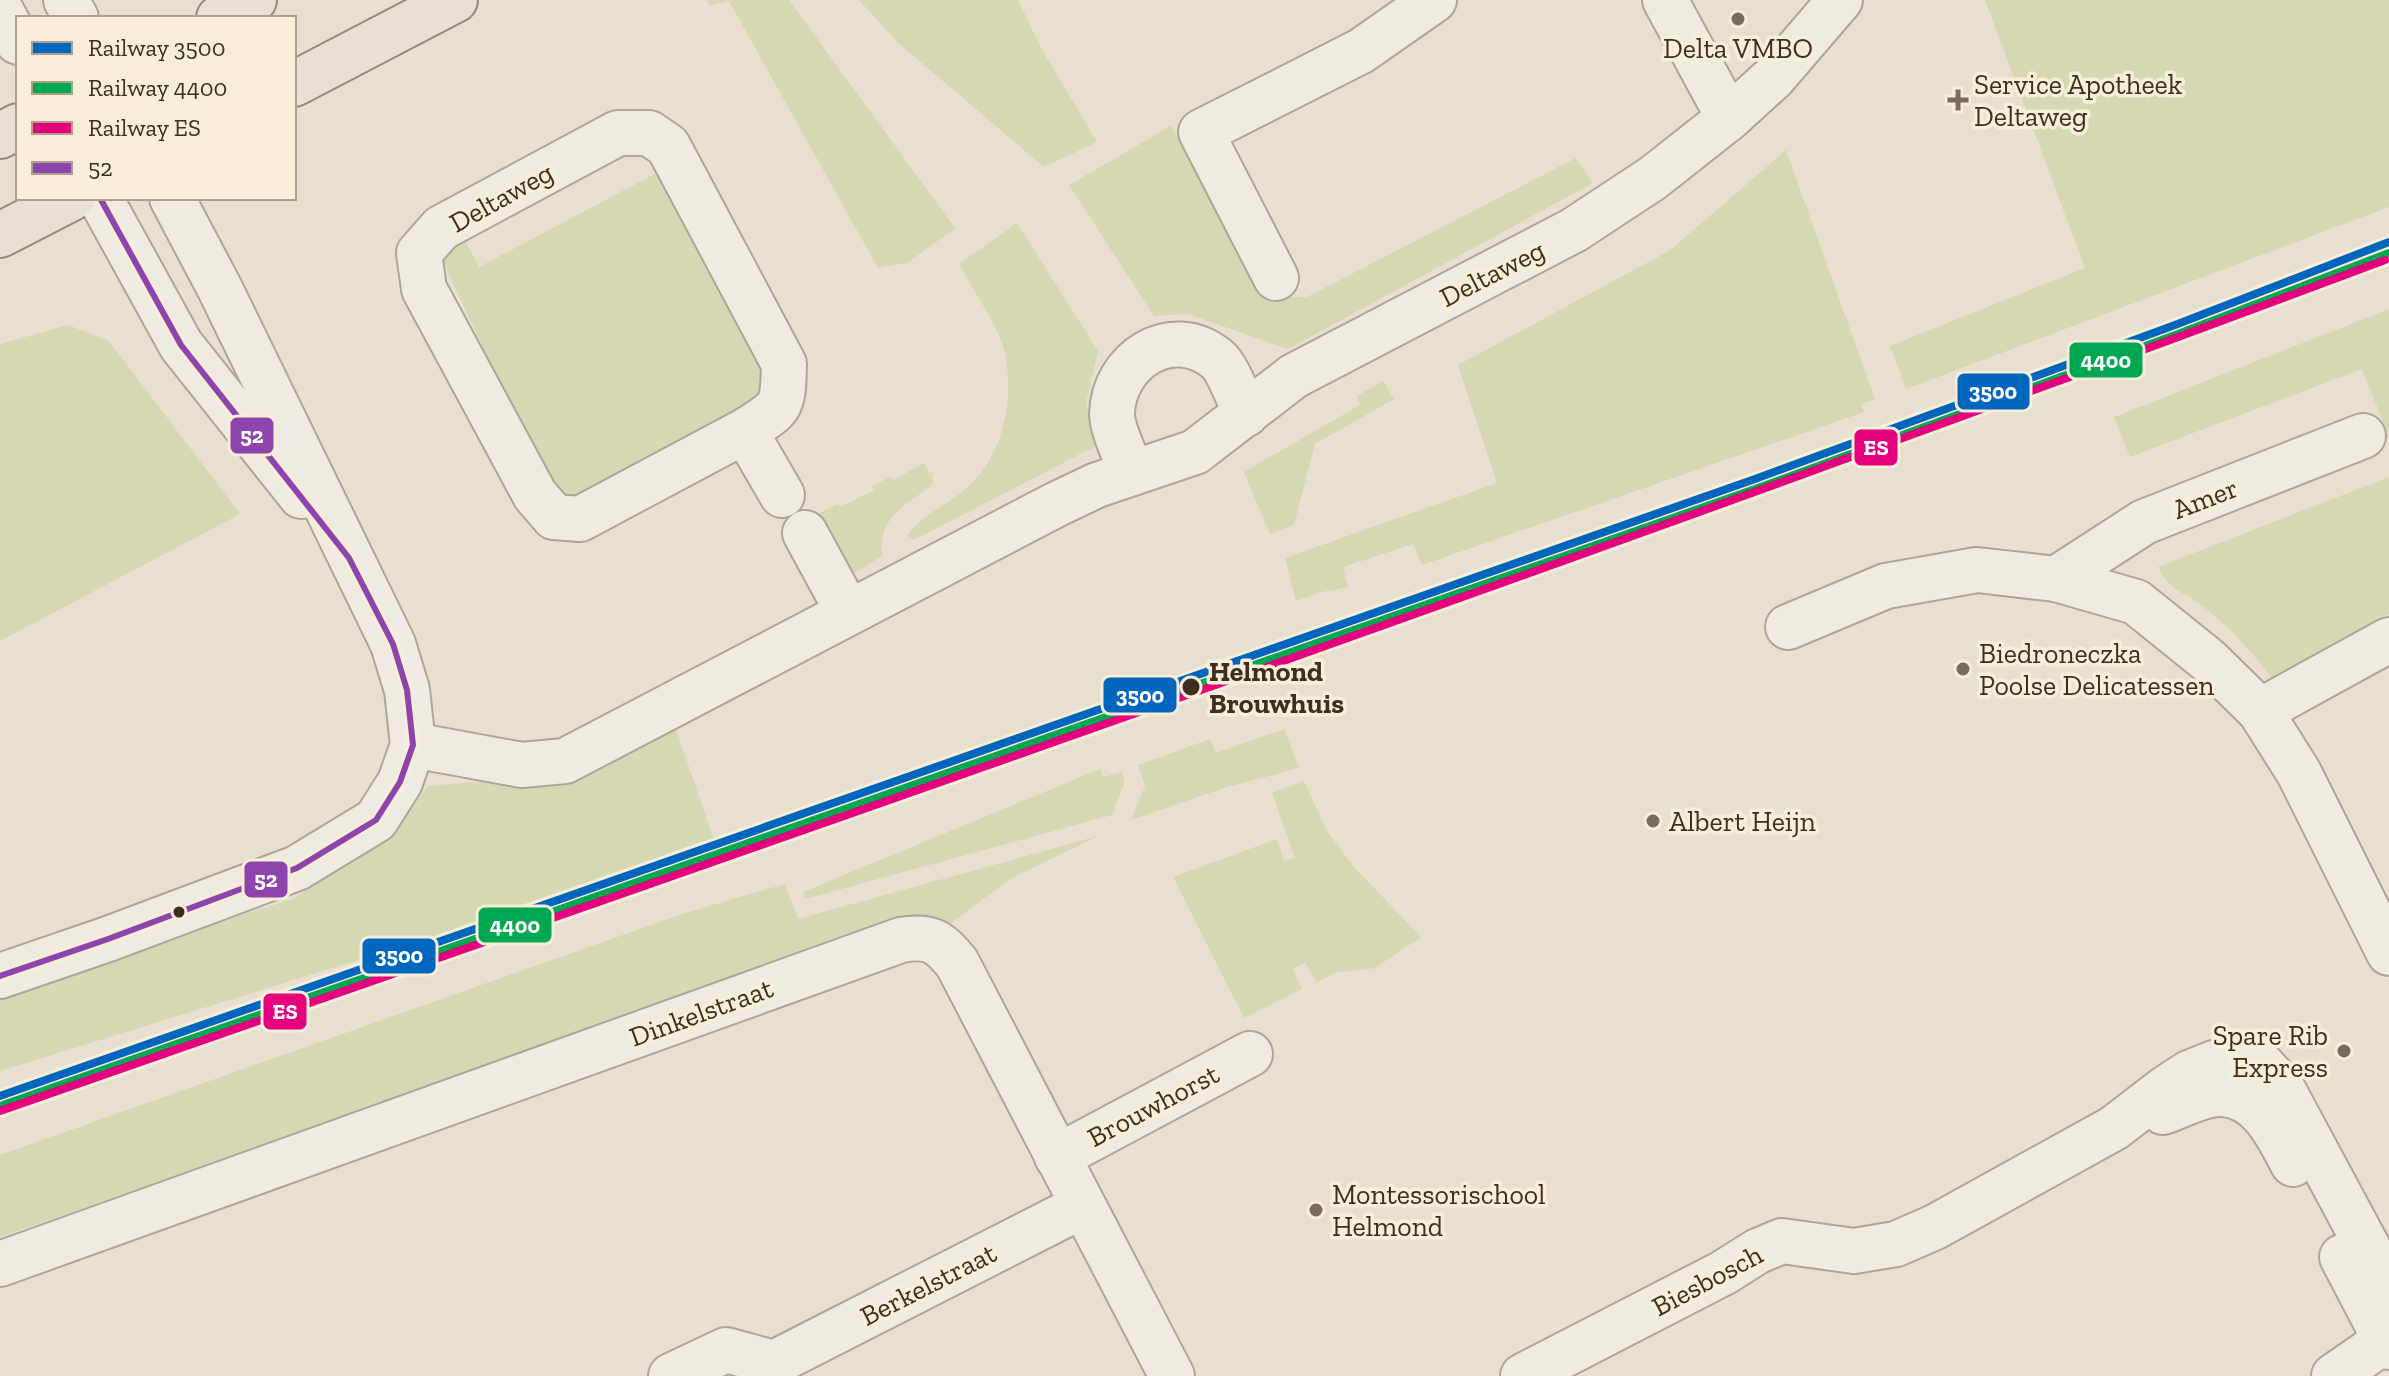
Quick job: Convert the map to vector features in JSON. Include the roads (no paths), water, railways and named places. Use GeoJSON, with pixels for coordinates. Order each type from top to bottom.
{"type":"FeatureCollection","features":[{"type":"Feature","properties":{"kind":"main road"},"geometry":{"type":"LineString","coordinates":[[223,16],[254,0]]}},
{"type":"Feature","properties":{"kind":"main road"},"geometry":{"type":"LineString","coordinates":[[296,83],[455,0]]}},
{"type":"Feature","properties":{"kind":"main road"},"geometry":{"type":"LineString","coordinates":[[0,235],[68,200]]}},
{"type":"Feature","properties":{"kind":"street"},"geometry":{"type":"LineString","coordinates":[[1276,278],[1201,132],[1361,51],[1434,0]]}},
{"type":"Feature","properties":{"kind":"street"},"geometry":{"type":"LineString","coordinates":[[1665,0],[1729,118]]}},
{"type":"Feature","properties":{"kind":"street","name":"Deltaweg"},"geometry":{"type":"LineString","coordinates":[[413,745],[522,765],[565,761],[1057,504],[1097,485],[1195,452],[1294,376],[1574,230],[1653,178],[1729,118],[1773,78],[1840,0]]}},
{"type":"Feature","properties":{"kind":"street"},"geometry":{"type":"LineString","coordinates":[[0,9],[16,38]]}},
{"type":"Feature","properties":{"kind":"street","name":"Deltaweg"},"geometry":{"type":"LineString","coordinates":[[618,133],[649,133],[668,146],[784,364],[783,397],[772,414],[745,431],[580,519],[554,517],[535,495],[424,289],[419,253],[441,228],[618,133]]}},
{"type":"Feature","properties":{"kind":"street"},"geometry":{"type":"LineString","coordinates":[[101,200],[181,345],[349,558]]}},
{"type":"Feature","properties":{"kind":"street"},"geometry":{"type":"LineString","coordinates":[[0,976],[297,868],[376,820],[400,782],[413,745],[407,690],[393,644],[220,289],[173,200]]}},
{"type":"Feature","properties":{"kind":"street"},"geometry":{"type":"LineString","coordinates":[[1132,473],[1112,417],[1118,382],[1146,351],[1172,344],[1198,348],[1219,360],[1246,414]]}},
{"type":"Feature","properties":{"kind":"street"},"geometry":{"type":"LineString","coordinates":[[745,431],[782,495]]}},
{"type":"Feature","properties":{"kind":"street","name":"Amer"},"geometry":{"type":"LineString","coordinates":[[2056,579],[2144,522],[2363,436]]}},
{"type":"Feature","properties":{"kind":"street"},"geometry":{"type":"LineString","coordinates":[[805,533],[848,612]]}},
{"type":"Feature","properties":{"kind":"street"},"geometry":{"type":"LineString","coordinates":[[1788,627],[1886,586],[1977,570],[2056,579],[2136,602],[2208,660],[2260,711],[2299,773],[2389,953]]}},
{"type":"Feature","properties":{"kind":"street"},"geometry":{"type":"LineString","coordinates":[[2260,711],[2389,640]]}},
{"type":"Feature","properties":{"kind":"street","name":"Dinkelstraat"},"geometry":{"type":"LineString","coordinates":[[0,1264],[901,940],[919,937],[942,944],[957,963],[1172,1376]]}},
{"type":"Feature","properties":{"kind":"street","name":"Brouwhorst"},"geometry":{"type":"LineString","coordinates":[[1057,1157],[1250,1054]]}},
{"type":"Feature","properties":{"kind":"street","name":"Biesbosch"},"geometry":{"type":"LineString","coordinates":[[1523,1376],[1782,1241],[1854,1251],[1896,1244],[1935,1227],[2114,1128],[2189,1073],[2232,1060],[2262,1065],[2272,1074],[2291,1102],[2389,1287]]}},
{"type":"Feature","properties":{"kind":"street","name":"Biesbosch"},"geometry":{"type":"LineString","coordinates":[[2114,1128],[2198,1098],[2220,1094],[2237,1097],[2250,1105],[2275,1129],[2388,1342],[2334,1376]]}},
{"type":"Feature","properties":{"kind":"street","name":"Berkelstraat"},"geometry":{"type":"LineString","coordinates":[[671,1376],[726,1350],[771,1370],[1082,1206]]}},
{"type":"Feature","properties":{"kind":"rail line","name":"3500"},"geometry":{"type":"LineString","coordinates":[[0,1096],[1755,479],[2175,325],[2389,242]]}},
{"type":"Feature","properties":{"kind":"rail line","name":"4400"},"geometry":{"type":"LineString","coordinates":[[3,1105],[1758,488],[2389,253]]}},
{"type":"Feature","properties":{"kind":"rail line","name":"ES"},"geometry":{"type":"LineString","coordinates":[[0,1111],[1493,586],[2385,260]]}},
{"type":"Feature","properties":{"kind":"place","name":"Delta VMBO"},"geometry":{"type":"Point","coordinates":[1738,19]}},
{"type":"Feature","properties":{"kind":"place","name":"Service Apotheek Deltaweg"},"geometry":{"type":"Point","coordinates":[1958,100]}},
{"type":"Feature","properties":{"kind":"place","name":"Biedroneczka Poolse Delicatessen"},"geometry":{"type":"Point","coordinates":[1963,669]}},
{"type":"Feature","properties":{"kind":"place","name":"Helmond Brouwhuis"},"geometry":{"type":"Point","coordinates":[1191,687]}},
{"type":"Feature","properties":{"kind":"place","name":"Albert Heijn"},"geometry":{"type":"Point","coordinates":[1653,821]}},
{"type":"Feature","properties":{"kind":"place","name":"Spare Rib Express"},"geometry":{"type":"Point","coordinates":[2344,1051]}},
{"type":"Feature","properties":{"kind":"place","name":"Montessorischool Helmond"},"geometry":{"type":"Point","coordinates":[1316,1210]}}]}
